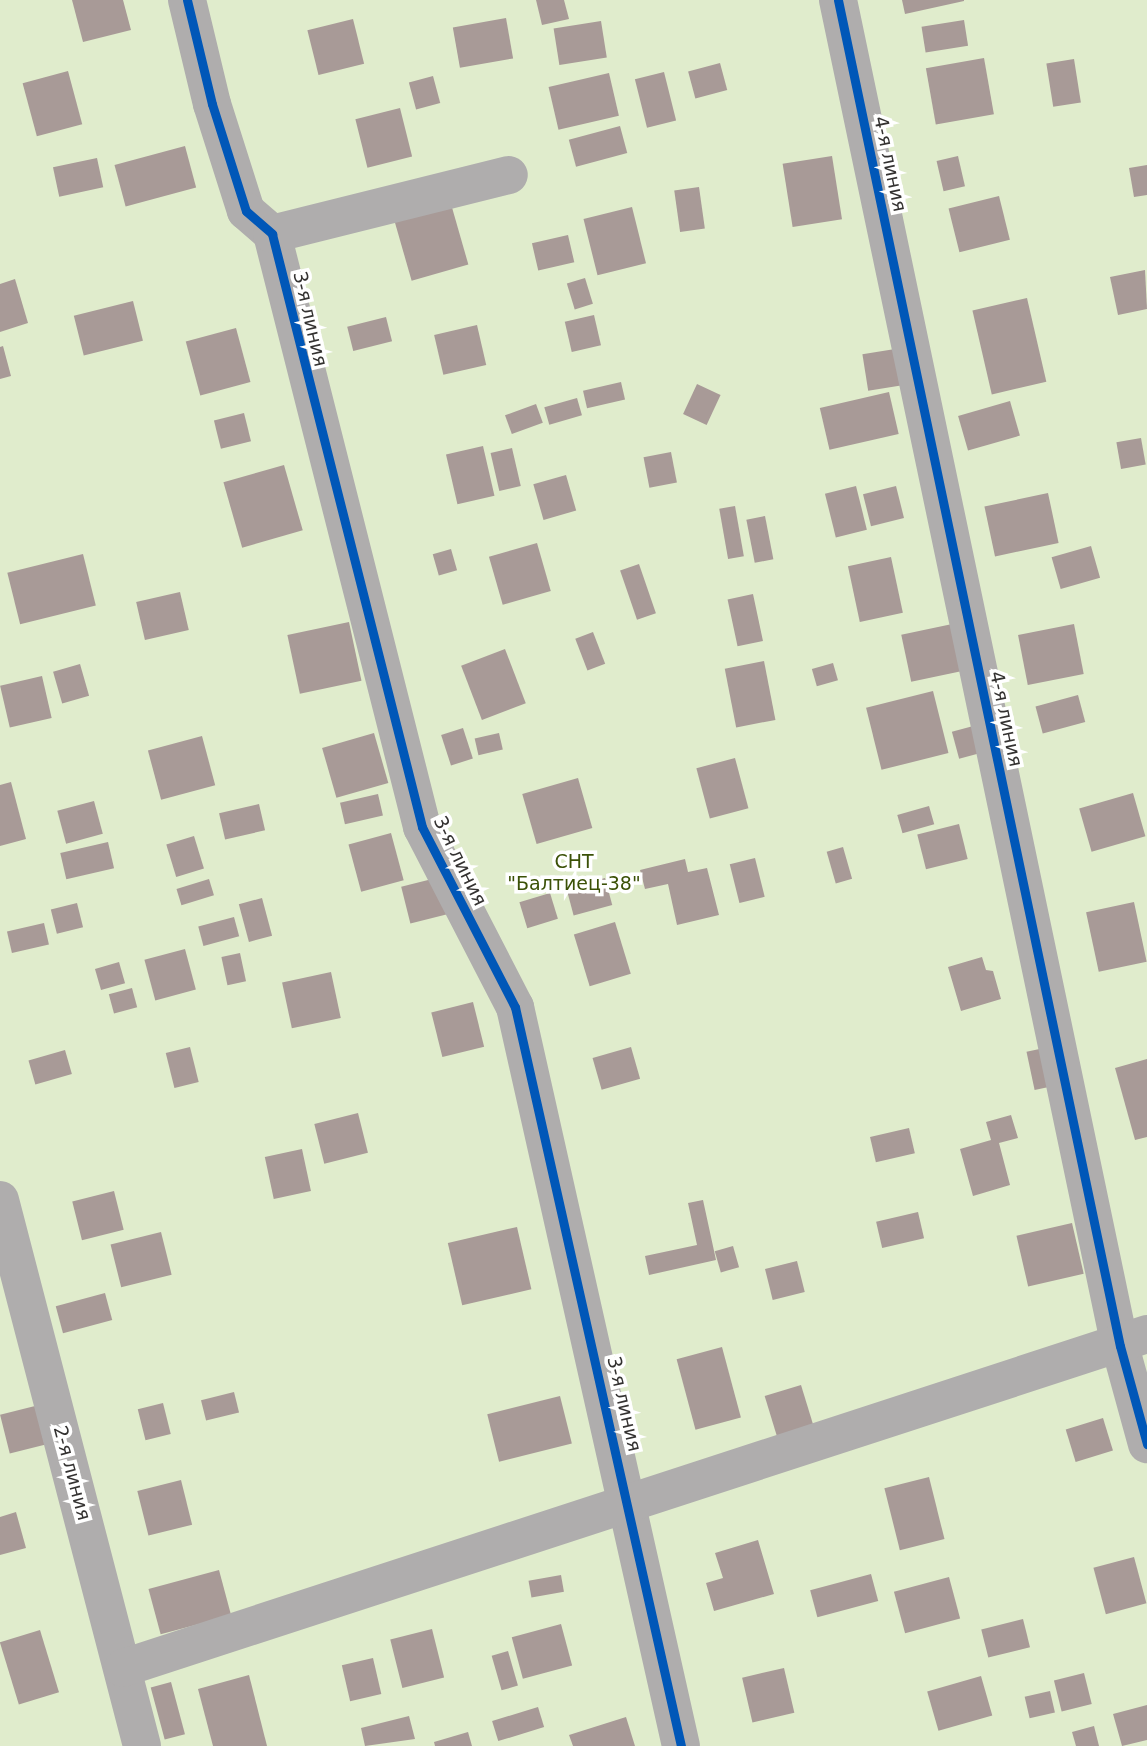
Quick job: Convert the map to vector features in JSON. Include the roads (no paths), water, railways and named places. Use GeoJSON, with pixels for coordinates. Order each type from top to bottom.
{"type":"FeatureCollection","features":[{"type":"Feature","properties":{"kind":"street"},"geometry":{"type":"LineString","coordinates":[[187,0],[212,104],[246,211],[272,234],[509,175]]}},
{"type":"Feature","properties":{"kind":"street","name":"4-я линия"},"geometry":{"type":"LineString","coordinates":[[838,0],[1133,1340],[1147,1444]]}},
{"type":"Feature","properties":{"kind":"street","name":"3-я линия"},"geometry":{"type":"LineString","coordinates":[[272,234],[422,827],[515,1007],[629,1502],[681,1746]]}},
{"type":"Feature","properties":{"kind":"street","name":"2-я линия"},"geometry":{"type":"LineString","coordinates":[[0,1199],[142,1746]]}},
{"type":"Feature","properties":{"kind":"street"},"geometry":{"type":"LineString","coordinates":[[123,1668],[1133,1340]]}},
{"type":"Feature","properties":{"kind":"park label","name":"СНТ \"Балтиец-38\""},"geometry":{"type":"Point","coordinates":[574,873]}}]}
